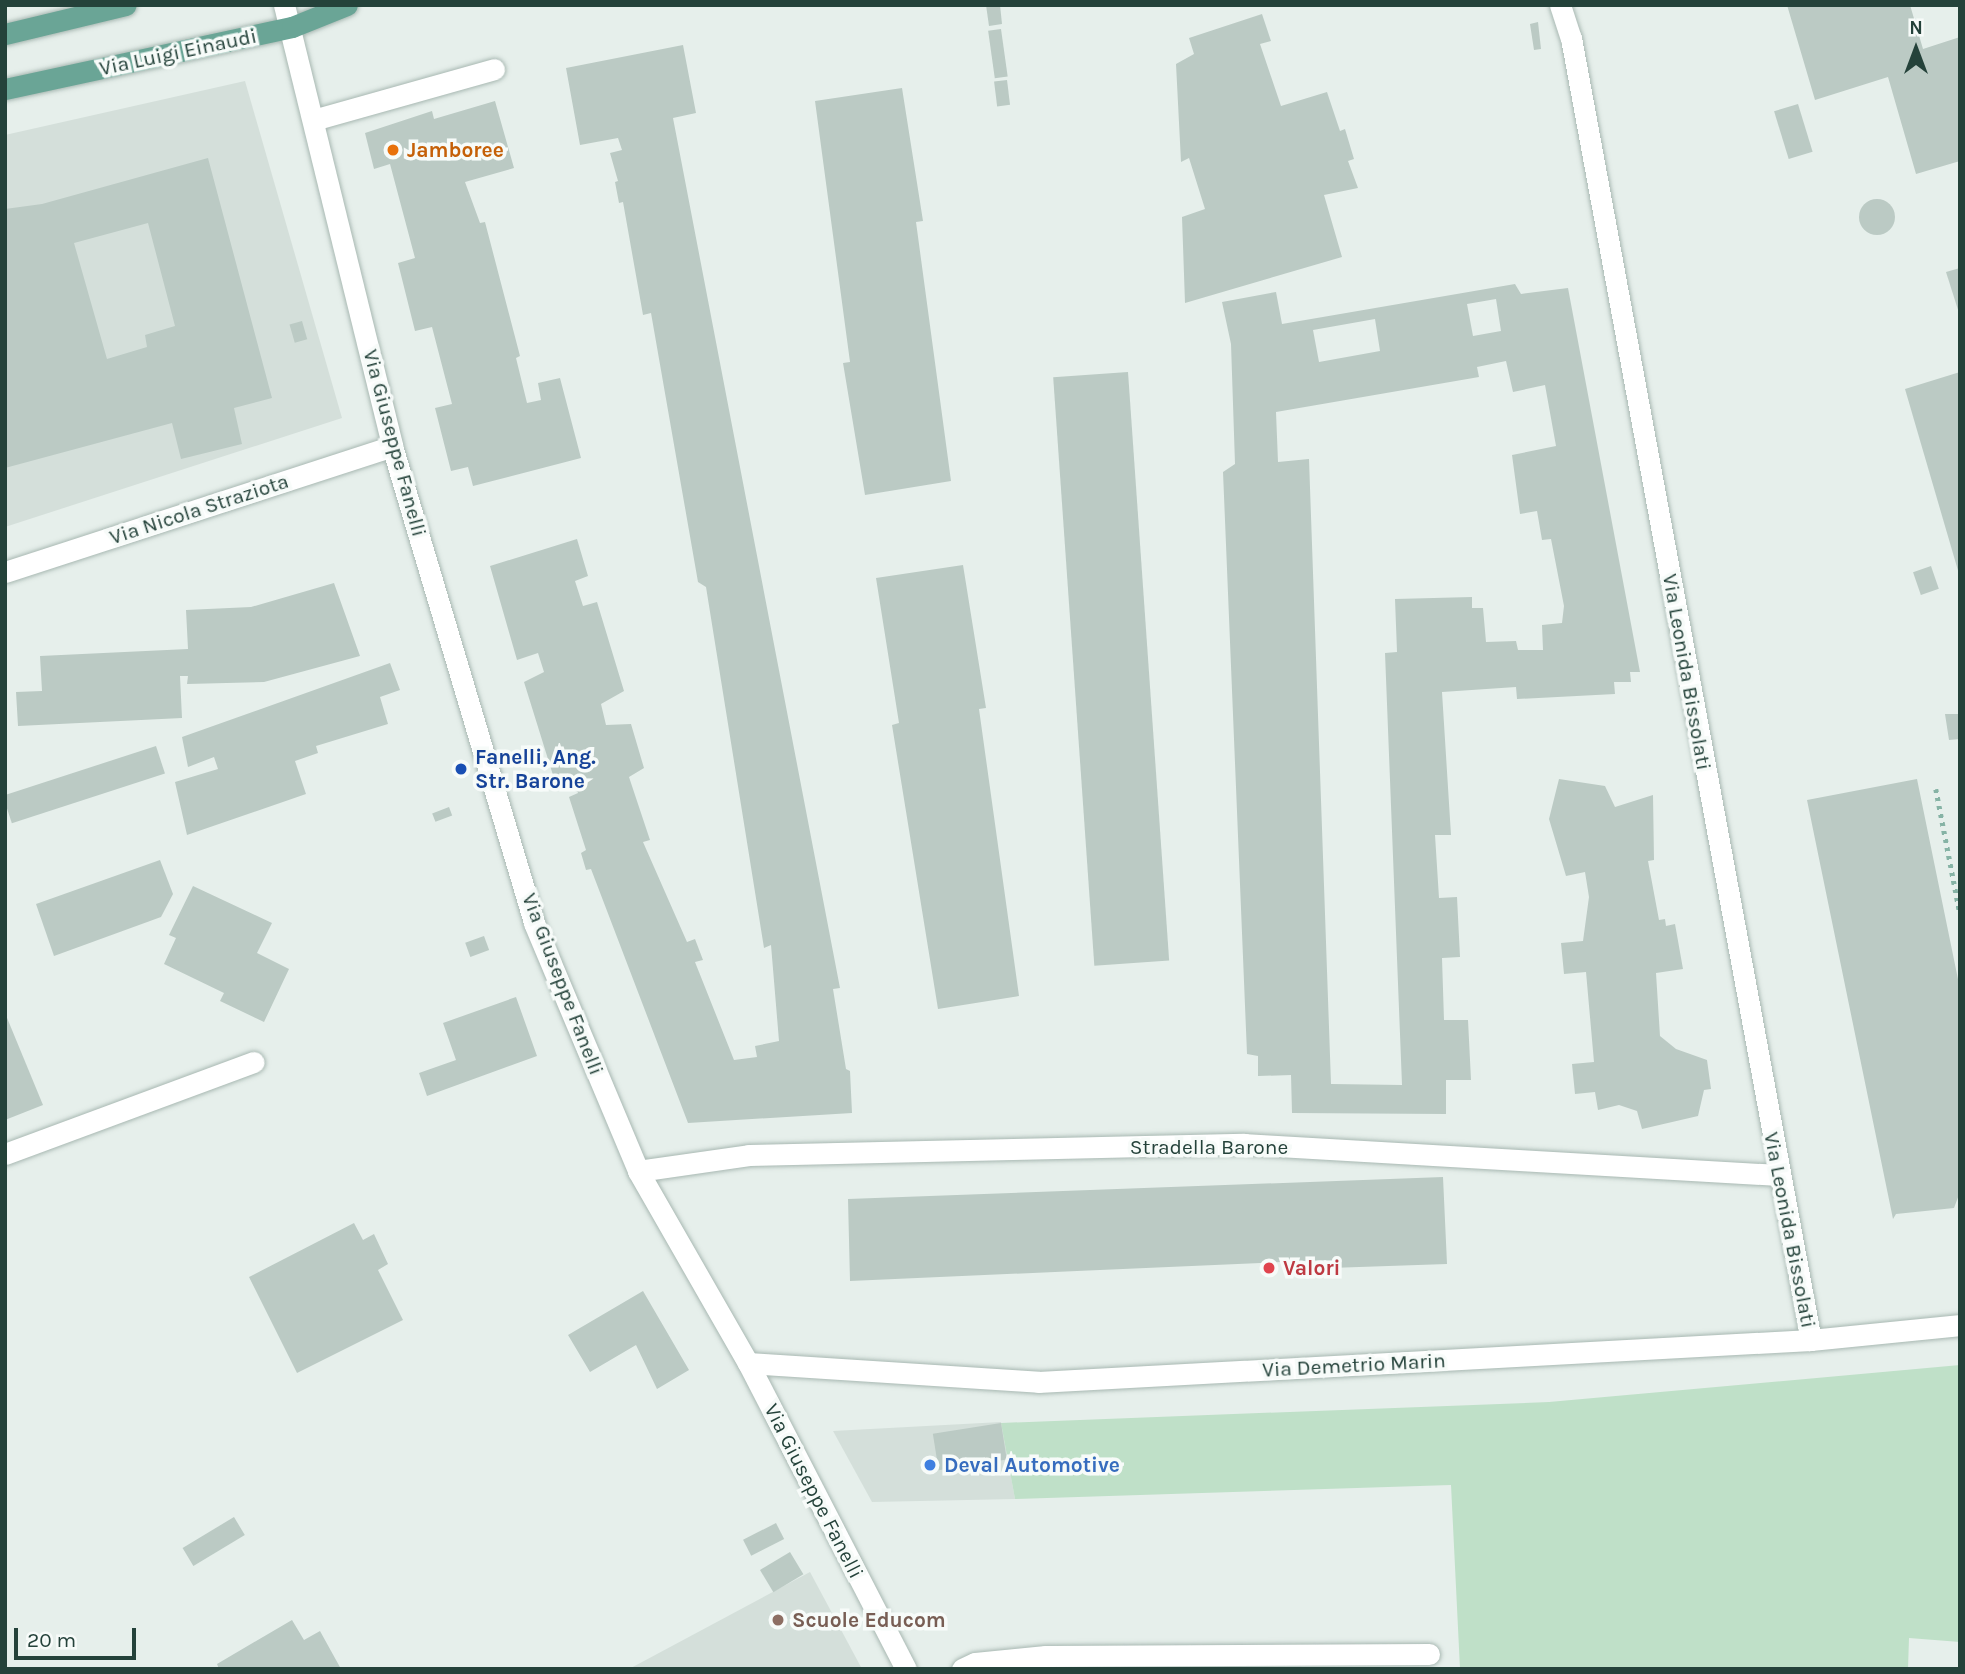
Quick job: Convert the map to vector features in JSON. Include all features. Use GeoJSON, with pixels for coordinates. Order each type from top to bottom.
{"type":"FeatureCollection","features":[{"type":"Feature","properties":{"kind":"main road"},"geometry":{"type":"LineString","coordinates":[[5,34],[126,5]]}},
{"type":"Feature","properties":{"kind":"main road","name":"Via Luigi Einaudi"},"geometry":{"type":"LineString","coordinates":[[5,89],[292,27],[347,5]]}},
{"type":"Feature","properties":{"kind":"street","name":"Via Giuseppe Fanelli"},"geometry":{"type":"LineString","coordinates":[[285,5],[392,446],[534,923],[638,1171],[748,1363],[906,1669]]}},
{"type":"Feature","properties":{"kind":"street","name":"Via Leonida Bissolati"},"geometry":{"type":"LineString","coordinates":[[1560,5],[1571,38],[1811,1340]]}},
{"type":"Feature","properties":{"kind":"street"},"geometry":{"type":"LineString","coordinates":[[313,120],[494,69]]}},
{"type":"Feature","properties":{"kind":"street","name":"Via Nicola Straziota"},"geometry":{"type":"LineString","coordinates":[[5,572],[392,446]]}},
{"type":"Feature","properties":{"kind":"street"},"geometry":{"type":"LineString","coordinates":[[5,1154],[254,1062]]}},
{"type":"Feature","properties":{"kind":"street","name":"Stradella Barone"},"geometry":{"type":"LineString","coordinates":[[638,1171],[749,1155],[1244,1144],[1779,1175]]}},
{"type":"Feature","properties":{"kind":"street","name":"Via Demetrio Marin"},"geometry":{"type":"LineString","coordinates":[[748,1363],[1038,1382],[1811,1340],[1960,1325]]}},
{"type":"Feature","properties":{"kind":"street"},"geometry":{"type":"LineString","coordinates":[[962,1669],[975,1663],[1046,1656],[1429,1654]]}},
{"type":"Feature","properties":{"kind":"path"},"geometry":{"type":"LineString","coordinates":[[1936,789],[1960,914]]}},
{"type":"Feature","properties":{"kind":"shaded area"},"geometry":{"type":"Polygon","coordinates":[[[245,81],[342,418],[5,527],[5,135],[245,81]]]}},
{"type":"Feature","properties":{"kind":"shaded area","name":"Deval Automotive"},"geometry":{"type":"Polygon","coordinates":[[[1001,1422],[1015,1499],[872,1502],[833,1431],[1001,1422]]]}},
{"type":"Feature","properties":{"kind":"shaded area","name":"Scuole Educom"},"geometry":{"type":"Polygon","coordinates":[[[810,1572],[862,1669],[629,1669],[810,1572]]]}},
{"type":"Feature","properties":{"kind":"green space"},"geometry":{"type":"Polygon","coordinates":[[[1960,1365],[1960,1642],[1909,1638],[1908,1669],[1460,1669],[1451,1485],[1015,1499],[1001,1423],[1549,1402],[1960,1365]]]}},
{"type":"Feature","properties":{"kind":"building"},"geometry":{"type":"Polygon","coordinates":[[[986,5],[1000,5],[1002,24],[989,26],[986,5]]]}},
{"type":"Feature","properties":{"kind":"building"},"geometry":{"type":"Polygon","coordinates":[[[1787,5],[1910,5],[1923,49],[1960,37],[1960,161],[1916,174],[1888,77],[1815,100],[1787,5]]]}},
{"type":"Feature","properties":{"kind":"building"},"geometry":{"type":"Polygon","coordinates":[[[1262,14],[1271,41],[1260,44],[1281,106],[1327,92],[1340,131],[1345,129],[1354,159],[1348,161],[1358,188],[1324,195],[1342,257],[1185,303],[1182,217],[1205,209],[1189,158],[1181,162],[1176,64],[1194,54],[1189,38],[1262,14]]]}},
{"type":"Feature","properties":{"kind":"building"},"geometry":{"type":"Polygon","coordinates":[[[1538,22],[1541,49],[1534,50],[1530,24],[1538,22]]]}},
{"type":"Feature","properties":{"kind":"building"},"geometry":{"type":"Polygon","coordinates":[[[1001,29],[1008,77],[995,78],[988,31],[1001,29]]]}},
{"type":"Feature","properties":{"kind":"building"},"geometry":{"type":"Polygon","coordinates":[[[683,45],[696,113],[673,118],[840,988],[833,989],[846,1069],[850,1071],[852,1113],[688,1123],[591,869],[586,870],[581,853],[586,850],[569,797],[578,793],[574,783],[557,788],[524,682],[544,672],[538,653],[517,660],[490,566],[577,539],[588,576],[575,581],[583,606],[597,602],[624,691],[601,704],[606,725],[631,724],[644,768],[629,777],[650,840],[643,842],[687,942],[695,939],[703,960],[695,962],[734,1060],[757,1057],[755,1046],[779,1041],[771,945],[764,948],[706,587],[698,582],[651,313],[643,315],[623,202],[619,203],[615,182],[618,181],[610,153],[622,150],[618,138],[580,145],[566,68],[683,45]]]}},
{"type":"Feature","properties":{"kind":"building"},"geometry":{"type":"Polygon","coordinates":[[[1007,80],[1010,105],[997,106],[994,82],[1007,80]]]}},
{"type":"Feature","properties":{"kind":"building"},"geometry":{"type":"Polygon","coordinates":[[[902,88],[923,221],[916,222],[951,481],[865,495],[843,363],[850,362],[815,101],[902,88]]]}},
{"type":"Feature","properties":{"kind":"building"},"geometry":{"type":"Polygon","coordinates":[[[495,101],[514,168],[465,182],[480,223],[485,222],[520,356],[516,358],[527,403],[541,400],[538,383],[560,378],[581,458],[473,486],[468,467],[451,471],[435,408],[452,404],[432,327],[415,331],[398,263],[415,258],[390,164],[374,169],[365,133],[432,111],[434,119],[495,101]]]}},
{"type":"Feature","properties":{"kind":"building"},"geometry":{"type":"Polygon","coordinates":[[[1798,104],[1813,152],[1789,159],[1774,111],[1798,104]]]}},
{"type":"Feature","properties":{"kind":"building"},"geometry":{"type":"Polygon","coordinates":[[[208,158],[272,398],[234,408],[242,444],[181,459],[172,423],[5,468],[5,209],[42,204],[208,158]],[[148,223],[74,243],[107,359],[147,347],[145,335],[175,326],[148,223]]]}},
{"type":"Feature","properties":{"kind":"building"},"geometry":{"type":"Polygon","coordinates":[[[1877,199],[1890,204],[1895,217],[1890,230],[1877,235],[1864,230],[1859,217],[1864,204],[1877,199]]]}},
{"type":"Feature","properties":{"kind":"building"},"geometry":{"type":"Polygon","coordinates":[[[1960,268],[1960,313],[1959,313],[1946,272],[1960,268]]]}},
{"type":"Feature","properties":{"kind":"building"},"geometry":{"type":"Polygon","coordinates":[[[1515,284],[1521,294],[1568,288],[1640,672],[1630,672],[1631,682],[1614,682],[1615,694],[1517,699],[1516,687],[1442,692],[1451,835],[1435,835],[1439,898],[1457,897],[1460,957],[1442,958],[1444,1020],[1468,1020],[1471,1080],[1446,1080],[1446,1114],[1292,1113],[1291,1075],[1258,1076],[1258,1056],[1247,1054],[1223,472],[1235,464],[1231,344],[1222,302],[1276,292],[1282,324],[1515,284]],[[1496,299],[1467,304],[1473,336],[1501,331],[1496,299]],[[1375,319],[1313,330],[1319,362],[1380,351],[1375,319]],[[1506,361],[1477,367],[1479,377],[1276,412],[1278,462],[1309,459],[1331,1084],[1402,1085],[1385,653],[1397,652],[1395,599],[1472,597],[1472,608],[1483,608],[1486,642],[1516,641],[1518,650],[1543,650],[1542,625],[1562,623],[1564,606],[1551,539],[1542,540],[1537,511],[1520,514],[1512,455],[1556,446],[1545,385],[1513,392],[1506,361]]]}},
{"type":"Feature","properties":{"kind":"building"},"geometry":{"type":"Polygon","coordinates":[[[302,321],[307,339],[295,343],[290,325],[302,321]]]}},
{"type":"Feature","properties":{"kind":"building"},"geometry":{"type":"Polygon","coordinates":[[[1128,372],[1169,961],[1094,966],[1053,377],[1128,372]]]}},
{"type":"Feature","properties":{"kind":"building"},"geometry":{"type":"Polygon","coordinates":[[[1960,372],[1960,574],[1959,574],[1905,389],[1960,372]]]}},
{"type":"Feature","properties":{"kind":"building"},"geometry":{"type":"Polygon","coordinates":[[[963,565],[986,708],[979,709],[1019,996],[938,1009],[892,725],[899,723],[876,578],[963,565]]]}},
{"type":"Feature","properties":{"kind":"building"},"geometry":{"type":"Polygon","coordinates":[[[1931,566],[1939,589],[1921,595],[1913,572],[1931,566]]]}},
{"type":"Feature","properties":{"kind":"building"},"geometry":{"type":"Polygon","coordinates":[[[334,583],[360,656],[264,682],[187,684],[188,676],[180,676],[182,718],[18,726],[16,692],[42,691],[40,656],[188,649],[186,610],[251,607],[334,583]]]}},
{"type":"Feature","properties":{"kind":"building"},"geometry":{"type":"Polygon","coordinates":[[[390,663],[400,690],[380,697],[388,724],[316,746],[318,753],[295,761],[306,794],[187,835],[175,782],[218,769],[214,757],[188,767],[182,737],[390,663]]]}},
{"type":"Feature","properties":{"kind":"building"},"geometry":{"type":"Polygon","coordinates":[[[1945,714],[1960,714],[1960,739],[1949,740],[1945,714]]]}},
{"type":"Feature","properties":{"kind":"building"},"geometry":{"type":"Polygon","coordinates":[[[156,746],[165,774],[12,823],[5,795],[156,746]]]}},
{"type":"Feature","properties":{"kind":"building"},"geometry":{"type":"Polygon","coordinates":[[[1559,779],[1605,786],[1615,807],[1653,795],[1654,860],[1648,861],[1659,920],[1665,919],[1666,926],[1675,924],[1683,969],[1656,973],[1660,1036],[1676,1049],[1707,1060],[1711,1089],[1704,1090],[1698,1116],[1642,1129],[1637,1111],[1619,1105],[1598,1110],[1595,1092],[1575,1094],[1572,1064],[1594,1062],[1586,972],[1564,974],[1561,943],[1583,941],[1589,897],[1585,872],[1566,876],[1549,819],[1559,779]]]}},
{"type":"Feature","properties":{"kind":"building"},"geometry":{"type":"Polygon","coordinates":[[[1917,779],[1960,989],[1960,1192],[1954,1208],[1896,1214],[1893,1219],[1807,800],[1917,779]]]}},
{"type":"Feature","properties":{"kind":"building"},"geometry":{"type":"Polygon","coordinates":[[[449,807],[452,815],[435,822],[432,813],[449,807]]]}},
{"type":"Feature","properties":{"kind":"building"},"geometry":{"type":"Polygon","coordinates":[[[160,860],[173,894],[161,917],[54,956],[36,904],[160,860]]]}},
{"type":"Feature","properties":{"kind":"building"},"geometry":{"type":"Polygon","coordinates":[[[193,886],[272,923],[257,953],[289,969],[264,1022],[220,1001],[224,993],[164,964],[176,938],[169,935],[193,886]]]}},
{"type":"Feature","properties":{"kind":"building"},"geometry":{"type":"Polygon","coordinates":[[[484,936],[489,950],[470,957],[465,943],[484,936]]]}},
{"type":"Feature","properties":{"kind":"building"},"geometry":{"type":"Polygon","coordinates":[[[516,997],[537,1056],[427,1096],[419,1073],[456,1060],[443,1023],[516,997]]]}},
{"type":"Feature","properties":{"kind":"building"},"geometry":{"type":"Polygon","coordinates":[[[5,1013],[43,1105],[5,1120],[5,1013]]]}},
{"type":"Feature","properties":{"kind":"building"},"geometry":{"type":"Polygon","coordinates":[[[1443,1177],[1447,1264],[1330,1268],[1326,1260],[850,1281],[848,1199],[1443,1177]]]}},
{"type":"Feature","properties":{"kind":"building"},"geometry":{"type":"Polygon","coordinates":[[[354,1223],[363,1240],[374,1234],[388,1264],[378,1270],[403,1320],[297,1373],[249,1277],[354,1223]]]}},
{"type":"Feature","properties":{"kind":"building"},"geometry":{"type":"Polygon","coordinates":[[[643,1291],[689,1370],[657,1389],[636,1345],[590,1372],[568,1335],[643,1291]]]}},
{"type":"Feature","properties":{"kind":"building"},"geometry":{"type":"Polygon","coordinates":[[[1001,1423],[1007,1460],[939,1470],[933,1434],[1001,1423]]]}},
{"type":"Feature","properties":{"kind":"building"},"geometry":{"type":"Polygon","coordinates":[[[234,1517],[245,1535],[193,1566],[183,1548],[234,1517]]]}},
{"type":"Feature","properties":{"kind":"building"},"geometry":{"type":"Polygon","coordinates":[[[776,1523],[784,1539],[751,1556],[743,1540],[776,1523]]]}},
{"type":"Feature","properties":{"kind":"building"},"geometry":{"type":"Polygon","coordinates":[[[790,1552],[803,1574],[773,1592],[760,1570],[790,1552]]]}},
{"type":"Feature","properties":{"kind":"building"},"geometry":{"type":"Polygon","coordinates":[[[292,1620],[304,1640],[320,1631],[341,1669],[219,1669],[217,1664],[292,1620]]]}},
{"type":"Feature","properties":{"kind":"place","name":"Jamboree"},"geometry":{"type":"Point","coordinates":[393,150]}},
{"type":"Feature","properties":{"kind":"place","name":"Fanelli, Ang. Str. Barone"},"geometry":{"type":"Point","coordinates":[461,769]}},
{"type":"Feature","properties":{"kind":"place","name":"Valori"},"geometry":{"type":"Point","coordinates":[1269,1268]}},
{"type":"Feature","properties":{"kind":"place","name":"Deval Automotive"},"geometry":{"type":"Point","coordinates":[930,1465]}},
{"type":"Feature","properties":{"kind":"place","name":"Scuole Educom"},"geometry":{"type":"Point","coordinates":[778,1620]}}]}
